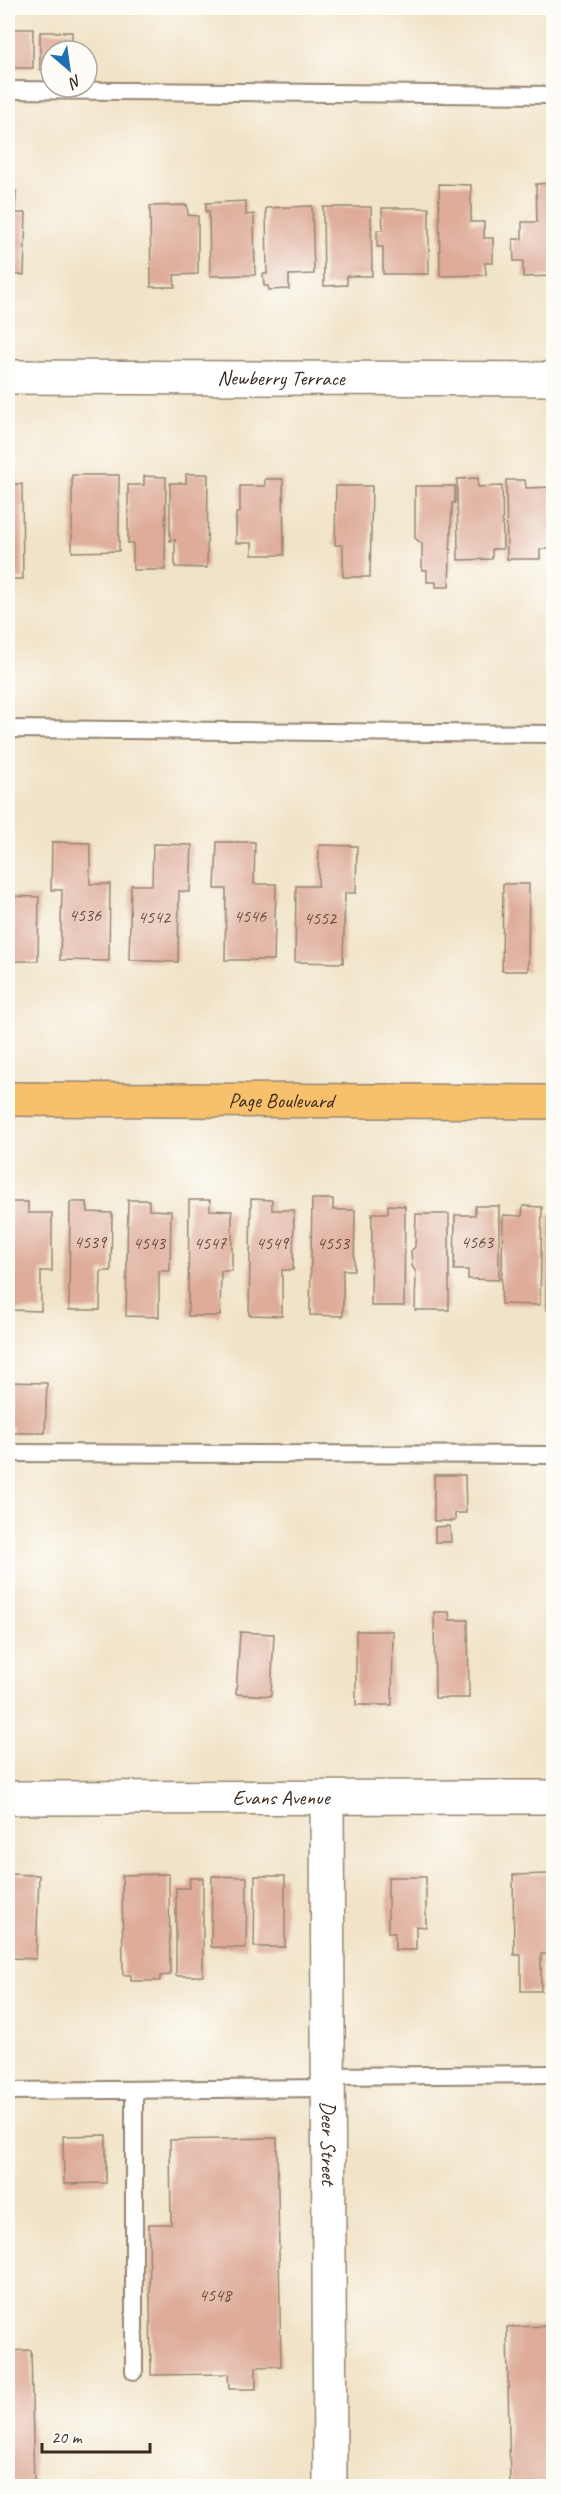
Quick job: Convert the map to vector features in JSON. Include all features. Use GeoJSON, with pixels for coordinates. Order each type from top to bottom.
{"type":"FeatureCollection","features":[{"type":"Feature","properties":{"kind":"main road","name":"Page Boulevard"},"geometry":{"type":"LineString","coordinates":[[8,1099],[554,1101]]}},
{"type":"Feature","properties":{"kind":"street","name":"Newberry Terrace"},"geometry":{"type":"LineString","coordinates":[[8,377],[554,379]]}},
{"type":"Feature","properties":{"kind":"street","name":"Evans Avenue"},"geometry":{"type":"LineString","coordinates":[[8,1798],[554,1797]]}},
{"type":"Feature","properties":{"kind":"street","name":"Deer Street"},"geometry":{"type":"LineString","coordinates":[[327,1798],[330,2487]]}},
{"type":"Feature","properties":{"kind":"lane"},"geometry":{"type":"LineString","coordinates":[[8,90],[554,95]]}},
{"type":"Feature","properties":{"kind":"lane"},"geometry":{"type":"LineString","coordinates":[[8,729],[554,734]]}},
{"type":"Feature","properties":{"kind":"lane"},"geometry":{"type":"LineString","coordinates":[[8,1453],[554,1455]]}},
{"type":"Feature","properties":{"kind":"lane"},"geometry":{"type":"LineString","coordinates":[[8,2091],[134,2090],[554,2074]]}},
{"type":"Feature","properties":{"kind":"lane"},"geometry":{"type":"LineString","coordinates":[[134,2090],[134,2371]]}},
{"type":"Feature","properties":{"kind":"building"},"geometry":{"type":"Polygon","coordinates":[[[8,29],[33,29],[33,68],[8,68],[8,29]]]}},
{"type":"Feature","properties":{"kind":"building"},"geometry":{"type":"Polygon","coordinates":[[[40,32],[72,32],[72,39],[40,39],[40,32]]]}},
{"type":"Feature","properties":{"kind":"building"},"geometry":{"type":"Polygon","coordinates":[[[554,183],[554,276],[523,277],[523,261],[514,261],[513,239],[522,239],[522,222],[537,222],[536,184],[554,183]]]}},
{"type":"Feature","properties":{"kind":"building"},"geometry":{"type":"Polygon","coordinates":[[[439,184],[471,185],[471,222],[484,222],[484,238],[493,238],[493,263],[485,263],[486,275],[440,276],[439,184]]]}},
{"type":"Feature","properties":{"kind":"building"},"geometry":{"type":"Polygon","coordinates":[[[8,191],[16,191],[15,213],[26,213],[24,275],[8,274],[8,191]]]}},
{"type":"Feature","properties":{"kind":"building"},"geometry":{"type":"Polygon","coordinates":[[[246,201],[246,215],[254,214],[255,275],[210,276],[209,211],[206,212],[206,203],[246,201]]]}},
{"type":"Feature","properties":{"kind":"building"},"geometry":{"type":"Polygon","coordinates":[[[187,205],[188,215],[198,216],[198,274],[174,275],[175,287],[151,287],[150,206],[187,205]]]}},
{"type":"Feature","properties":{"kind":"building"},"geometry":{"type":"Polygon","coordinates":[[[312,206],[314,274],[289,275],[289,289],[269,290],[268,286],[264,286],[263,274],[267,274],[266,208],[312,206]]]}},
{"type":"Feature","properties":{"kind":"building"},"geometry":{"type":"Polygon","coordinates":[[[323,207],[371,207],[372,276],[347,276],[347,285],[324,286],[323,207]]]}},
{"type":"Feature","properties":{"kind":"building"},"geometry":{"type":"Polygon","coordinates":[[[382,208],[429,208],[429,274],[383,274],[383,247],[377,247],[377,230],[383,230],[382,208]]]}},
{"type":"Feature","properties":{"kind":"building"},"geometry":{"type":"Polygon","coordinates":[[[186,474],[208,474],[207,568],[175,567],[175,540],[170,541],[170,483],[186,483],[186,474]]]}},
{"type":"Feature","properties":{"kind":"building"},"geometry":{"type":"Polygon","coordinates":[[[72,475],[119,475],[119,551],[72,552],[72,475]]]}},
{"type":"Feature","properties":{"kind":"building"},"geometry":{"type":"Polygon","coordinates":[[[144,476],[166,477],[165,570],[133,570],[133,543],[128,543],[128,485],[144,485],[144,476]]]}},
{"type":"Feature","properties":{"kind":"building"},"geometry":{"type":"Polygon","coordinates":[[[478,478],[478,487],[502,486],[503,549],[492,549],[492,559],[458,560],[457,479],[478,478]]]}},
{"type":"Feature","properties":{"kind":"building"},"geometry":{"type":"Polygon","coordinates":[[[265,479],[283,479],[284,555],[252,555],[252,543],[236,543],[236,513],[240,513],[240,486],[265,486],[265,479]]]}},
{"type":"Feature","properties":{"kind":"building"},"geometry":{"type":"Polygon","coordinates":[[[506,480],[525,480],[526,488],[552,487],[553,549],[540,549],[540,559],[507,559],[506,480]]]}},
{"type":"Feature","properties":{"kind":"building"},"geometry":{"type":"Polygon","coordinates":[[[8,484],[22,484],[23,579],[8,579],[8,484]]]}},
{"type":"Feature","properties":{"kind":"building"},"geometry":{"type":"Polygon","coordinates":[[[336,486],[372,486],[370,577],[343,577],[343,545],[335,545],[336,486]]]}},
{"type":"Feature","properties":{"kind":"building"},"geometry":{"type":"Polygon","coordinates":[[[415,486],[455,486],[455,503],[452,503],[449,587],[436,587],[436,582],[427,582],[427,570],[422,570],[422,544],[415,538],[415,486]]]}},
{"type":"Feature","properties":{"kind":"building"},"geometry":{"type":"Polygon","coordinates":[[[52,842],[90,843],[90,884],[110,884],[109,961],[60,960],[62,890],[51,890],[52,842]]]}},
{"type":"Feature","properties":{"kind":"building"},"geometry":{"type":"Polygon","coordinates":[[[217,842],[255,842],[254,884],[276,884],[274,960],[225,960],[226,889],[215,889],[217,842]]]}},
{"type":"Feature","properties":{"kind":"building"},"geometry":{"type":"Polygon","coordinates":[[[153,844],[192,845],[190,892],[179,891],[178,962],[129,960],[131,885],[152,885],[153,844]]]}},
{"type":"Feature","properties":{"kind":"building"},"geometry":{"type":"Polygon","coordinates":[[[319,845],[357,846],[356,893],[345,893],[343,963],[295,962],[296,886],[318,886],[319,845]]]}},
{"type":"Feature","properties":{"kind":"building"},"geometry":{"type":"Polygon","coordinates":[[[503,884],[529,884],[528,971],[502,971],[503,884]]]}},
{"type":"Feature","properties":{"kind":"building"},"geometry":{"type":"Polygon","coordinates":[[[8,896],[39,897],[38,961],[8,961],[8,896]]]}},
{"type":"Feature","properties":{"kind":"building"},"geometry":{"type":"Polygon","coordinates":[[[251,1199],[272,1200],[272,1210],[294,1210],[293,1270],[282,1270],[282,1316],[249,1315],[251,1199]]]}},
{"type":"Feature","properties":{"kind":"building"},"geometry":{"type":"Polygon","coordinates":[[[312,1199],[333,1199],[333,1210],[355,1210],[354,1270],[343,1270],[343,1316],[310,1315],[312,1199]]]}},
{"type":"Feature","properties":{"kind":"building"},"geometry":{"type":"Polygon","coordinates":[[[128,1200],[149,1200],[149,1210],[171,1211],[170,1271],[159,1271],[159,1317],[126,1316],[128,1200]]]}},
{"type":"Feature","properties":{"kind":"building"},"geometry":{"type":"Polygon","coordinates":[[[189,1200],[210,1200],[210,1210],[232,1211],[232,1271],[221,1271],[220,1316],[188,1316],[189,1200]]]}},
{"type":"Feature","properties":{"kind":"building"},"geometry":{"type":"Polygon","coordinates":[[[11,1202],[28,1202],[28,1213],[52,1213],[52,1271],[41,1271],[41,1311],[10,1310],[11,1202]]]}},
{"type":"Feature","properties":{"kind":"building"},"geometry":{"type":"Polygon","coordinates":[[[70,1202],[87,1202],[88,1212],[112,1213],[111,1271],[101,1271],[100,1310],[69,1310],[70,1202]]]}},
{"type":"Feature","properties":{"kind":"building"},"geometry":{"type":"Polygon","coordinates":[[[388,1205],[405,1206],[404,1306],[371,1306],[372,1213],[388,1213],[388,1205]]]}},
{"type":"Feature","properties":{"kind":"building"},"geometry":{"type":"Polygon","coordinates":[[[475,1206],[499,1206],[499,1280],[468,1279],[468,1270],[454,1270],[455,1215],[475,1215],[475,1206]]]}},
{"type":"Feature","properties":{"kind":"building"},"geometry":{"type":"Polygon","coordinates":[[[523,1206],[542,1207],[540,1305],[501,1304],[503,1215],[522,1216],[523,1206]]]}},
{"type":"Feature","properties":{"kind":"building"},"geometry":{"type":"Polygon","coordinates":[[[416,1214],[449,1214],[449,1310],[415,1310],[416,1272],[412,1266],[411,1251],[415,1247],[416,1214]]]}},
{"type":"Feature","properties":{"kind":"building"},"geometry":{"type":"Polygon","coordinates":[[[548,1214],[554,1214],[554,1310],[546,1310],[548,1214]]]}},
{"type":"Feature","properties":{"kind":"building"},"geometry":{"type":"Polygon","coordinates":[[[8,1382],[47,1383],[45,1433],[12,1433],[12,1426],[8,1426],[8,1382]]]}},
{"type":"Feature","properties":{"kind":"building"},"geometry":{"type":"Polygon","coordinates":[[[434,1475],[465,1475],[466,1513],[455,1513],[455,1521],[434,1521],[434,1475]]]}},
{"type":"Feature","properties":{"kind":"building"},"geometry":{"type":"Polygon","coordinates":[[[450,1526],[451,1542],[435,1542],[435,1527],[450,1526]]]}},
{"type":"Feature","properties":{"kind":"building"},"geometry":{"type":"Polygon","coordinates":[[[434,1612],[449,1612],[450,1620],[468,1620],[469,1698],[435,1698],[434,1612]]]}},
{"type":"Feature","properties":{"kind":"building"},"geometry":{"type":"Polygon","coordinates":[[[356,1631],[393,1631],[392,1705],[356,1705],[356,1631]]]}},
{"type":"Feature","properties":{"kind":"building"},"geometry":{"type":"Polygon","coordinates":[[[240,1632],[274,1634],[271,1696],[236,1694],[240,1632]]]}},
{"type":"Feature","properties":{"kind":"building"},"geometry":{"type":"Polygon","coordinates":[[[8,1874],[39,1875],[36,1959],[8,1958],[8,1874]]]}},
{"type":"Feature","properties":{"kind":"building"},"geometry":{"type":"Polygon","coordinates":[[[169,1874],[170,1975],[160,1976],[160,1981],[131,1981],[131,1975],[123,1975],[122,1875],[169,1874]]]}},
{"type":"Feature","properties":{"kind":"building"},"geometry":{"type":"Polygon","coordinates":[[[550,1874],[550,1954],[541,1954],[541,1991],[521,1991],[521,1955],[514,1955],[513,1875],[550,1874]]]}},
{"type":"Feature","properties":{"kind":"building"},"geometry":{"type":"Polygon","coordinates":[[[212,1876],[247,1877],[246,1948],[211,1947],[212,1876]]]}},
{"type":"Feature","properties":{"kind":"building"},"geometry":{"type":"Polygon","coordinates":[[[255,1876],[285,1876],[285,1947],[254,1947],[255,1876]]]}},
{"type":"Feature","properties":{"kind":"building"},"geometry":{"type":"Polygon","coordinates":[[[388,1877],[426,1877],[426,1927],[416,1926],[416,1950],[395,1950],[395,1933],[388,1932],[388,1877]]]}},
{"type":"Feature","properties":{"kind":"building"},"geometry":{"type":"Polygon","coordinates":[[[190,1878],[203,1878],[203,1976],[176,1976],[176,1888],[189,1888],[190,1878]]]}},
{"type":"Feature","properties":{"kind":"building"},"geometry":{"type":"Polygon","coordinates":[[[106,2135],[106,2183],[64,2184],[63,2136],[106,2135]]]}},
{"type":"Feature","properties":{"kind":"building"},"geometry":{"type":"Polygon","coordinates":[[[277,2138],[281,2366],[256,2367],[256,2389],[229,2389],[228,2374],[151,2375],[149,2224],[171,2224],[170,2140],[277,2138]]]}},
{"type":"Feature","properties":{"kind":"building"},"geometry":{"type":"Polygon","coordinates":[[[554,2326],[554,2486],[510,2486],[507,2327],[554,2326]]]}},
{"type":"Feature","properties":{"kind":"building"},"geometry":{"type":"Polygon","coordinates":[[[31,2350],[34,2486],[8,2486],[8,2351],[31,2350]]]}}]}
